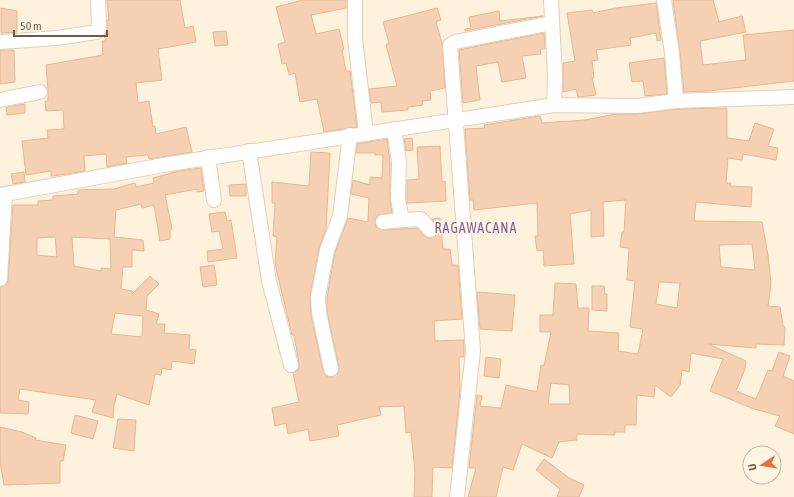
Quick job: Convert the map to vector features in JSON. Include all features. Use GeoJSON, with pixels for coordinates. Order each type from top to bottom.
{"type":"FeatureCollection","features":[{"type":"Feature","properties":{"kind":"street"},"geometry":{"type":"LineString","coordinates":[[0,42],[57,38],[96,32],[99,28],[98,0]]}},
{"type":"Feature","properties":{"kind":"street"},"geometry":{"type":"LineString","coordinates":[[355,0],[355,39],[366,133]]}},
{"type":"Feature","properties":{"kind":"street"},"geometry":{"type":"LineString","coordinates":[[551,0],[555,76],[554,105]]}},
{"type":"Feature","properties":{"kind":"street"},"geometry":{"type":"LineString","coordinates":[[664,0],[672,52],[676,101]]}},
{"type":"Feature","properties":{"kind":"street"},"geometry":{"type":"LineString","coordinates":[[457,497],[473,351],[462,221],[451,44],[552,23]]}},
{"type":"Feature","properties":{"kind":"street"},"geometry":{"type":"LineString","coordinates":[[0,100],[40,92]]}},
{"type":"Feature","properties":{"kind":"street"},"geometry":{"type":"LineString","coordinates":[[0,279],[3,194],[208,157],[350,135],[456,121],[554,105],[637,106],[676,101],[794,97]]}},
{"type":"Feature","properties":{"kind":"street"},"geometry":{"type":"LineString","coordinates":[[394,129],[399,162],[398,199],[402,220]]}},
{"type":"Feature","properties":{"kind":"street"},"geometry":{"type":"LineString","coordinates":[[330,369],[319,313],[318,297],[327,250],[340,216],[350,135]]}},
{"type":"Feature","properties":{"kind":"street"},"geometry":{"type":"LineString","coordinates":[[249,151],[269,281],[291,365]]}},
{"type":"Feature","properties":{"kind":"street"},"geometry":{"type":"LineString","coordinates":[[208,157],[214,200]]}},
{"type":"Feature","properties":{"kind":"street"},"geometry":{"type":"LineString","coordinates":[[383,222],[421,219],[430,230]]}},
{"type":"Feature","properties":{"kind":"building"},"geometry":{"type":"Polygon","coordinates":[[[107,0],[180,0],[185,28],[193,26],[196,42],[158,49],[162,80],[136,83],[138,103],[149,101],[153,127],[155,126],[156,134],[186,127],[192,152],[149,159],[148,155],[126,157],[127,163],[107,167],[106,154],[84,156],[85,171],[51,176],[51,171],[26,175],[22,141],[48,138],[47,130],[64,129],[63,110],[46,111],[45,101],[48,101],[48,91],[46,65],[103,55],[102,41],[106,41],[104,36],[107,32],[107,20],[109,20],[107,0]]]}},
{"type":"Feature","properties":{"kind":"building"},"geometry":{"type":"Polygon","coordinates":[[[303,0],[346,0],[346,8],[311,15],[316,34],[339,29],[344,49],[342,50],[346,71],[350,71],[357,127],[324,132],[317,99],[300,102],[295,73],[289,75],[286,63],[282,64],[278,44],[285,42],[276,7],[303,0]]]}},
{"type":"Feature","properties":{"kind":"building"},"geometry":{"type":"Polygon","coordinates":[[[673,0],[713,0],[719,22],[742,16],[746,32],[700,41],[703,65],[746,60],[743,35],[794,30],[794,81],[708,91],[684,92],[673,0]]]}},
{"type":"Feature","properties":{"kind":"building"},"geometry":{"type":"Polygon","coordinates":[[[656,3],[661,40],[657,41],[656,33],[630,38],[631,45],[596,50],[598,60],[592,61],[594,78],[592,78],[596,95],[578,97],[576,89],[563,92],[563,63],[575,61],[567,13],[592,10],[593,13],[616,8],[656,3]]]}},
{"type":"Feature","properties":{"kind":"building"},"geometry":{"type":"Polygon","coordinates":[[[1,8],[17,11],[17,32],[1,33],[1,8]]]}},
{"type":"Feature","properties":{"kind":"building"},"geometry":{"type":"Polygon","coordinates":[[[437,8],[441,20],[436,22],[442,43],[445,88],[430,91],[431,100],[422,101],[423,105],[408,107],[408,110],[382,112],[381,102],[371,103],[369,89],[397,86],[386,45],[389,43],[383,22],[437,8]]]}},
{"type":"Feature","properties":{"kind":"building"},"geometry":{"type":"Polygon","coordinates":[[[499,11],[500,21],[543,16],[465,31],[465,29],[471,28],[469,17],[499,11]]]}},
{"type":"Feature","properties":{"kind":"building"},"geometry":{"type":"Polygon","coordinates":[[[226,31],[228,45],[215,46],[213,32],[226,31]]]}},
{"type":"Feature","properties":{"kind":"building"},"geometry":{"type":"Polygon","coordinates":[[[544,33],[545,49],[540,49],[541,54],[522,56],[526,78],[502,82],[498,62],[476,66],[480,100],[463,103],[459,50],[544,33]]]}},
{"type":"Feature","properties":{"kind":"building"},"geometry":{"type":"Polygon","coordinates":[[[0,50],[14,50],[15,82],[0,84],[0,50]]]}},
{"type":"Feature","properties":{"kind":"building"},"geometry":{"type":"Polygon","coordinates":[[[664,58],[667,94],[645,96],[643,81],[632,82],[629,63],[664,58]]]}},
{"type":"Feature","properties":{"kind":"building"},"geometry":{"type":"Polygon","coordinates":[[[25,104],[25,113],[7,115],[6,107],[25,104]]]}},
{"type":"Feature","properties":{"kind":"building"},"geometry":{"type":"Polygon","coordinates":[[[727,108],[727,138],[749,141],[755,123],[774,129],[768,146],[778,148],[776,160],[743,154],[742,160],[728,158],[726,183],[731,183],[730,186],[752,187],[751,207],[696,202],[694,221],[762,222],[771,283],[768,306],[780,307],[783,326],[785,327],[784,345],[756,344],[756,348],[708,344],[746,361],[745,369],[736,391],[756,399],[768,370],[772,371],[779,352],[790,356],[783,376],[794,381],[794,434],[775,426],[780,416],[754,409],[710,391],[723,359],[691,353],[689,372],[682,370],[680,385],[671,397],[655,385],[654,397],[637,395],[636,425],[625,425],[625,432],[615,432],[615,435],[577,434],[577,440],[559,442],[552,458],[522,444],[513,470],[503,467],[496,497],[468,497],[476,468],[469,468],[477,395],[482,396],[480,406],[501,408],[506,385],[537,392],[541,365],[544,366],[551,332],[540,332],[540,315],[553,315],[555,283],[576,284],[578,308],[589,308],[588,331],[619,333],[618,351],[638,354],[643,329],[630,327],[635,281],[627,280],[629,248],[620,247],[622,232],[624,232],[626,200],[603,202],[604,236],[591,237],[591,210],[570,214],[574,264],[544,266],[543,250],[537,251],[535,236],[538,236],[537,203],[474,210],[473,200],[470,200],[465,129],[485,128],[484,125],[540,116],[542,123],[585,120],[616,114],[637,114],[677,109],[727,108]],[[752,244],[719,245],[721,267],[755,270],[752,244]],[[659,282],[656,304],[677,308],[680,283],[659,282]],[[551,383],[548,404],[570,404],[569,385],[551,383]]]}},
{"type":"Feature","properties":{"kind":"building"},"geometry":{"type":"Polygon","coordinates":[[[412,138],[413,150],[406,151],[404,139],[412,138]]]}},
{"type":"Feature","properties":{"kind":"building"},"geometry":{"type":"Polygon","coordinates":[[[387,139],[390,163],[390,199],[392,213],[378,215],[375,219],[376,227],[384,230],[417,228],[424,236],[431,238],[436,236],[438,229],[432,219],[440,218],[443,249],[450,249],[452,265],[458,265],[462,319],[434,321],[435,341],[464,340],[464,357],[459,357],[460,390],[452,468],[433,467],[432,497],[414,497],[415,472],[411,432],[406,433],[404,406],[379,407],[381,415],[337,425],[339,436],[310,441],[308,429],[288,434],[286,423],[275,426],[272,408],[299,402],[293,373],[299,369],[299,363],[294,335],[292,335],[275,264],[277,237],[273,236],[275,203],[272,203],[272,182],[309,186],[311,152],[330,153],[326,229],[319,248],[310,298],[311,315],[323,371],[328,377],[333,377],[339,372],[339,367],[327,312],[327,298],[335,252],[348,218],[368,222],[369,198],[351,194],[353,180],[370,185],[370,177],[382,178],[383,155],[375,155],[375,153],[356,153],[357,144],[387,139]]]}},
{"type":"Feature","properties":{"kind":"building"},"geometry":{"type":"Polygon","coordinates":[[[440,146],[442,182],[445,181],[446,201],[407,203],[407,180],[419,179],[417,147],[440,146]]]}},
{"type":"Feature","properties":{"kind":"building"},"geometry":{"type":"Polygon","coordinates":[[[201,168],[204,191],[197,192],[197,189],[165,195],[172,229],[170,230],[170,239],[160,241],[154,205],[142,208],[141,204],[116,210],[114,237],[143,240],[144,251],[132,250],[132,267],[123,267],[121,289],[132,291],[132,294],[150,276],[159,284],[147,296],[146,310],[159,314],[156,324],[165,324],[164,333],[190,335],[189,349],[196,350],[194,364],[172,361],[171,370],[162,368],[161,375],[155,374],[149,405],[117,394],[113,418],[92,412],[96,400],[20,389],[18,400],[29,402],[28,414],[0,413],[0,287],[7,284],[8,280],[13,205],[38,205],[38,201],[53,200],[53,196],[78,194],[78,190],[114,189],[135,183],[136,187],[154,183],[153,178],[179,171],[201,168]],[[55,237],[37,238],[37,255],[57,257],[55,237]],[[72,237],[74,266],[101,271],[101,268],[111,269],[110,239],[72,237]],[[115,313],[111,334],[142,337],[143,316],[115,313]]]}},
{"type":"Feature","properties":{"kind":"building"},"geometry":{"type":"Polygon","coordinates":[[[24,172],[25,182],[13,184],[11,174],[24,172]]]}},
{"type":"Feature","properties":{"kind":"building"},"geometry":{"type":"Polygon","coordinates":[[[246,184],[246,196],[230,196],[229,185],[246,184]]]}},
{"type":"Feature","properties":{"kind":"building"},"geometry":{"type":"Polygon","coordinates":[[[225,212],[227,221],[231,220],[237,258],[208,262],[207,251],[223,249],[219,231],[212,232],[209,214],[225,212]]]}},
{"type":"Feature","properties":{"kind":"building"},"geometry":{"type":"Polygon","coordinates":[[[214,265],[217,285],[203,287],[200,267],[214,265]]]}},
{"type":"Feature","properties":{"kind":"building"},"geometry":{"type":"Polygon","coordinates":[[[592,286],[604,286],[605,294],[607,294],[607,311],[592,310],[592,286]]]}},
{"type":"Feature","properties":{"kind":"building"},"geometry":{"type":"Polygon","coordinates":[[[477,292],[515,295],[512,331],[480,329],[477,292]]]}},
{"type":"Feature","properties":{"kind":"building"},"geometry":{"type":"Polygon","coordinates":[[[486,357],[501,359],[499,378],[484,376],[486,357]]]}},
{"type":"Feature","properties":{"kind":"building"},"geometry":{"type":"Polygon","coordinates":[[[75,415],[98,421],[93,439],[71,433],[75,415]]]}},
{"type":"Feature","properties":{"kind":"building"},"geometry":{"type":"Polygon","coordinates":[[[118,419],[136,420],[134,451],[113,448],[118,419]]]}},
{"type":"Feature","properties":{"kind":"building"},"geometry":{"type":"Polygon","coordinates":[[[0,427],[22,432],[36,438],[35,440],[66,445],[63,461],[60,461],[60,483],[4,485],[0,462],[0,427]]]}},
{"type":"Feature","properties":{"kind":"building"},"geometry":{"type":"Polygon","coordinates":[[[544,459],[569,478],[584,485],[579,497],[557,497],[560,489],[536,470],[544,459]]]}},
{"type":"Feature","properties":{"kind":"district","name":"RAGAWACANA"},"geometry":{"type":"Point","coordinates":[476,228]}}]}
